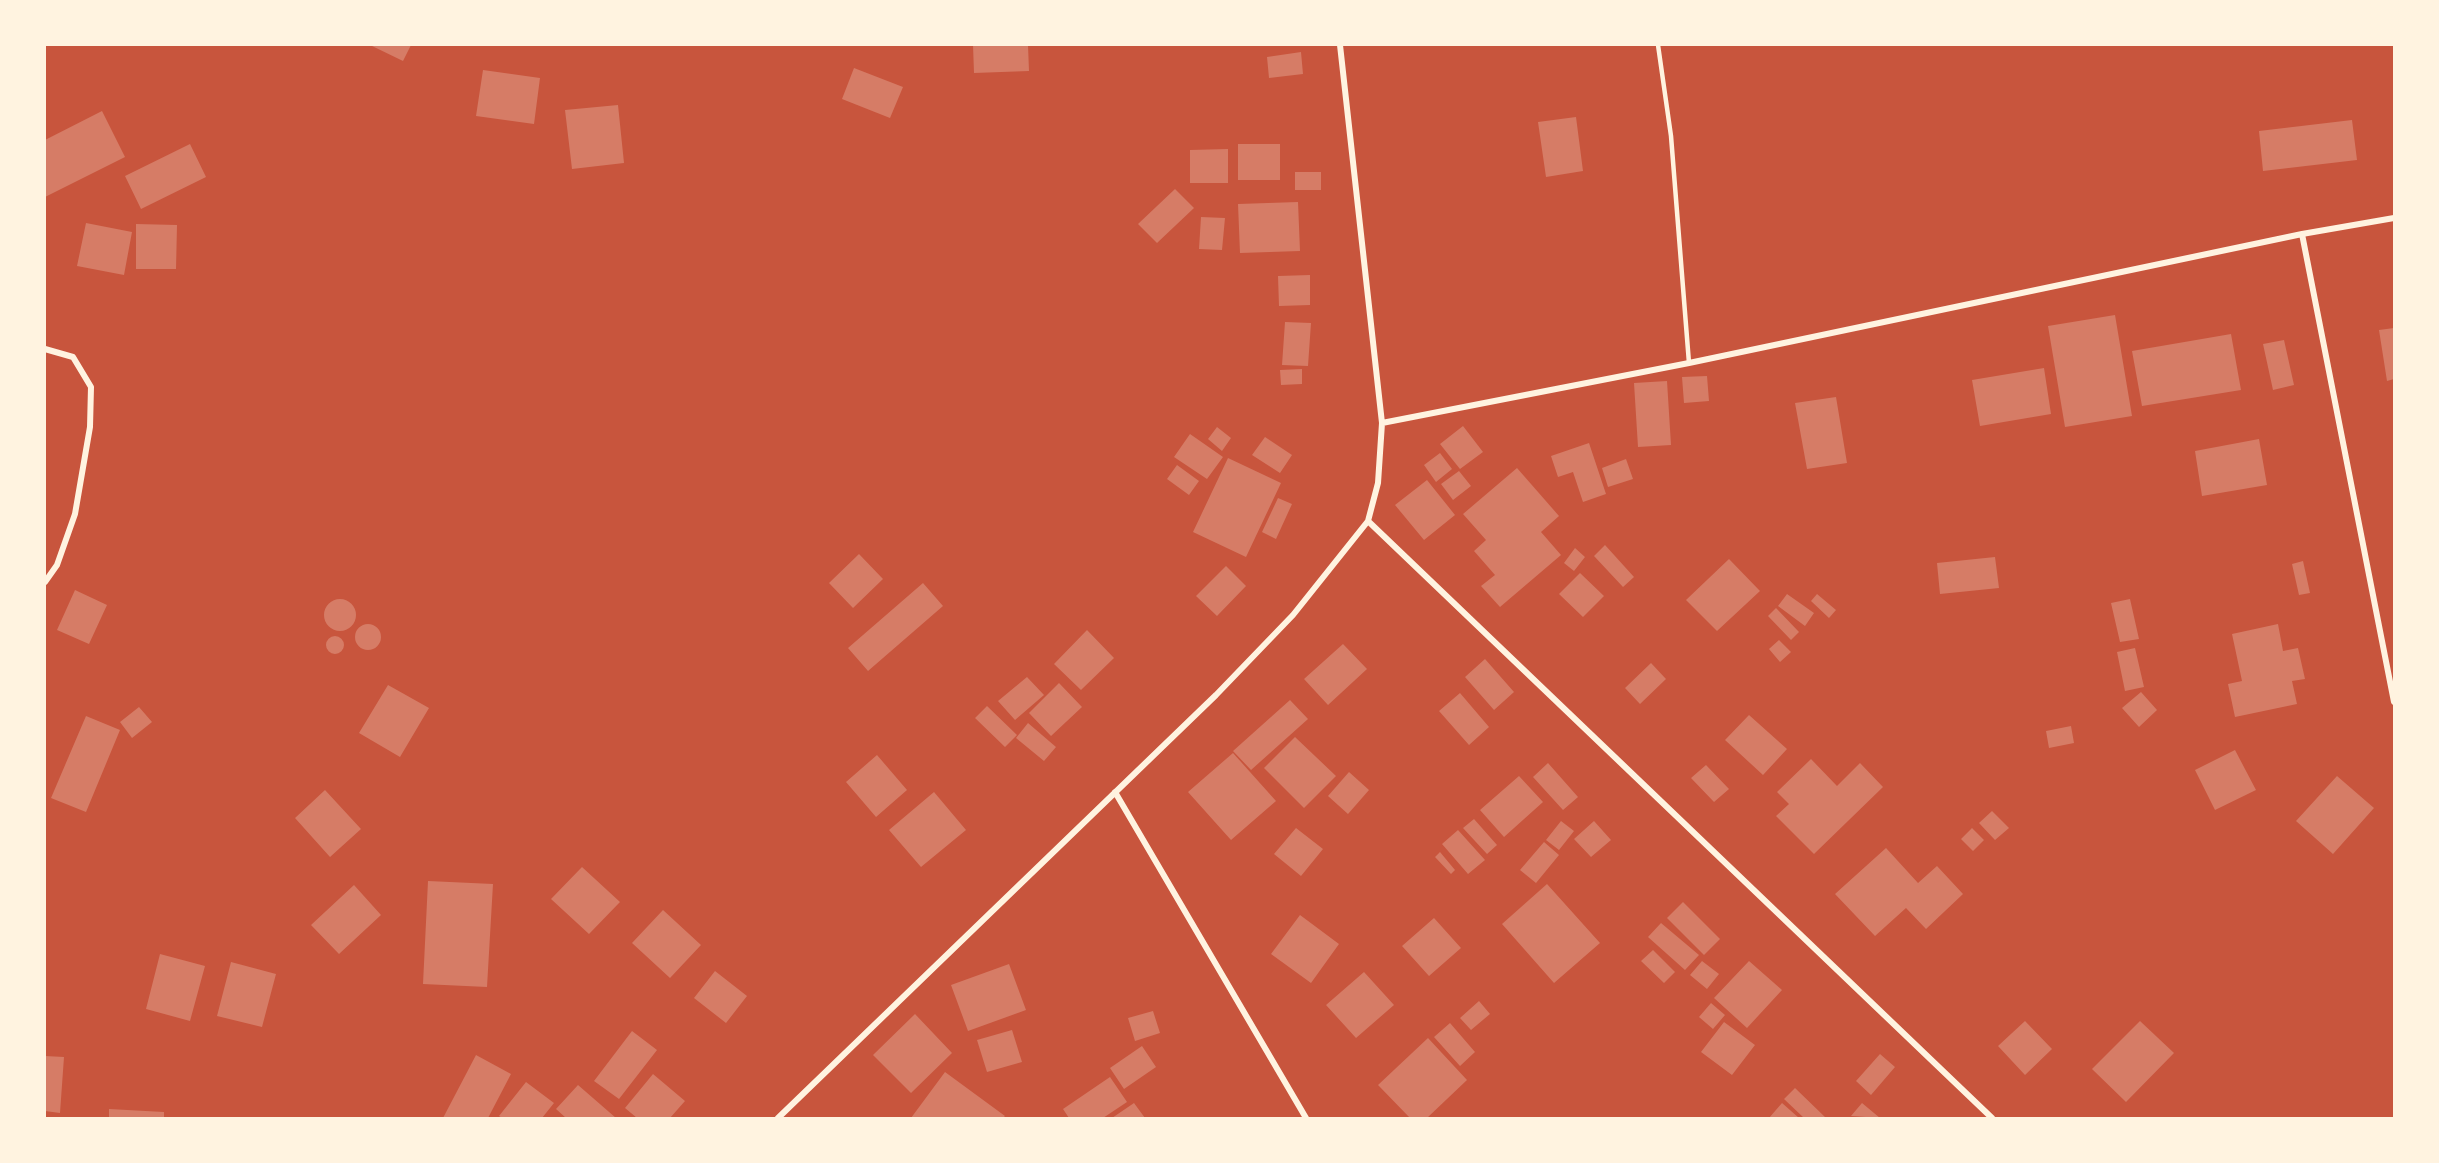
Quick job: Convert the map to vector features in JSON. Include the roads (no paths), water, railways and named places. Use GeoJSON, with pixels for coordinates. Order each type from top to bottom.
{"type":"FeatureCollection","features":[{"type":"Feature","properties":{"kind":"street"},"geometry":{"type":"LineString","coordinates":[[778,1118],[1216,694],[1293,615],[1368,521],[1378,483],[1382,423],[1340,45]]}},
{"type":"Feature","properties":{"kind":"street"},"geometry":{"type":"LineString","coordinates":[[1382,423],[1689,363],[2302,234],[2394,218]]}},
{"type":"Feature","properties":{"kind":"street"},"geometry":{"type":"LineString","coordinates":[[2302,234],[2394,702]]}},
{"type":"Feature","properties":{"kind":"street"},"geometry":{"type":"LineString","coordinates":[[45,349],[73,357],[91,387],[90,427],[75,514],[57,565],[45,582]]}},
{"type":"Feature","properties":{"kind":"street"},"geometry":{"type":"LineString","coordinates":[[1368,521],[1992,1118]]}},
{"type":"Feature","properties":{"kind":"street"},"geometry":{"type":"LineString","coordinates":[[1115,792],[1306,1118]]}},
{"type":"Feature","properties":{"kind":"lane"},"geometry":{"type":"LineString","coordinates":[[1658,45],[1671,136],[1689,363]]}}]}
